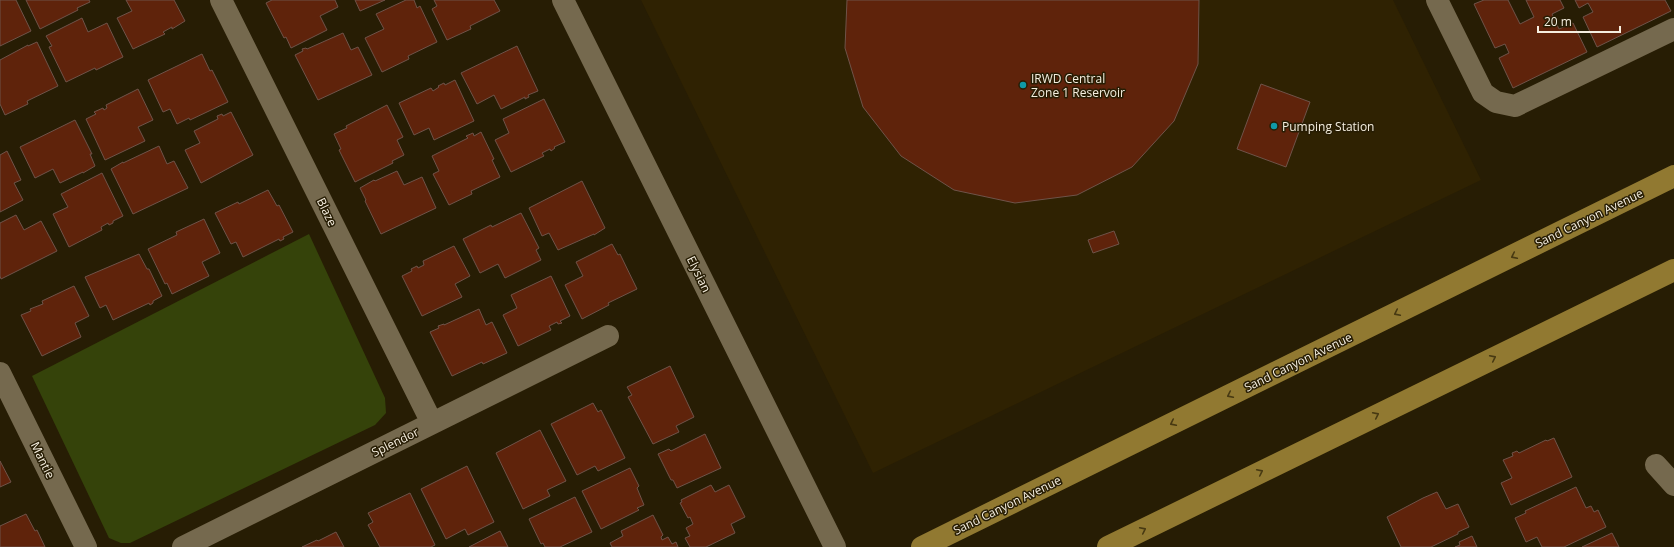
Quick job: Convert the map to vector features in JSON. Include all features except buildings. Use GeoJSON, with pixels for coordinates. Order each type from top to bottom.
{"type":"FeatureCollection","features":[{"type":"Feature","properties":{"kind":"main road","name":"Sand Canyon Avenue"},"geometry":{"type":"LineString","coordinates":[[922,547],[1674,176]]}},
{"type":"Feature","properties":{"kind":"main road"},"geometry":{"type":"LineString","coordinates":[[1108,547],[1674,270]]}},
{"type":"Feature","properties":{"kind":"street","name":"Blaze"},"geometry":{"type":"LineString","coordinates":[[221,0],[432,423]]}},
{"type":"Feature","properties":{"kind":"street","name":"Elysian"},"geometry":{"type":"LineString","coordinates":[[563,0],[835,547]]}},
{"type":"Feature","properties":{"kind":"street"},"geometry":{"type":"LineString","coordinates":[[1436,0],[1483,92],[1496,102],[1515,106],[1674,29]]}},
{"type":"Feature","properties":{"kind":"street","name":"Splendor"},"geometry":{"type":"LineString","coordinates":[[183,547],[608,336]]}},
{"type":"Feature","properties":{"kind":"street","name":"Mantle"},"geometry":{"type":"LineString","coordinates":[[0,373],[86,547]]}},
{"type":"Feature","properties":{"kind":"street"},"geometry":{"type":"LineString","coordinates":[[1656,464],[1674,485]]}},
{"type":"Feature","properties":{"kind":"shaded area"},"geometry":{"type":"Polygon","coordinates":[[[641,0],[1393,0],[1481,180],[873,473],[641,0]]]}},
{"type":"Feature","properties":{"kind":"green space"},"geometry":{"type":"Polygon","coordinates":[[[309,234],[385,398],[386,413],[375,425],[130,543],[121,543],[109,538],[32,376],[309,234]]]}},
{"type":"Feature","properties":{"kind":"place","name":"IRWD Central Zone 1 Reservoir"},"geometry":{"type":"Point","coordinates":[1023,85]}},
{"type":"Feature","properties":{"kind":"place","name":"Pumping Station"},"geometry":{"type":"Point","coordinates":[1274,126]}}]}
